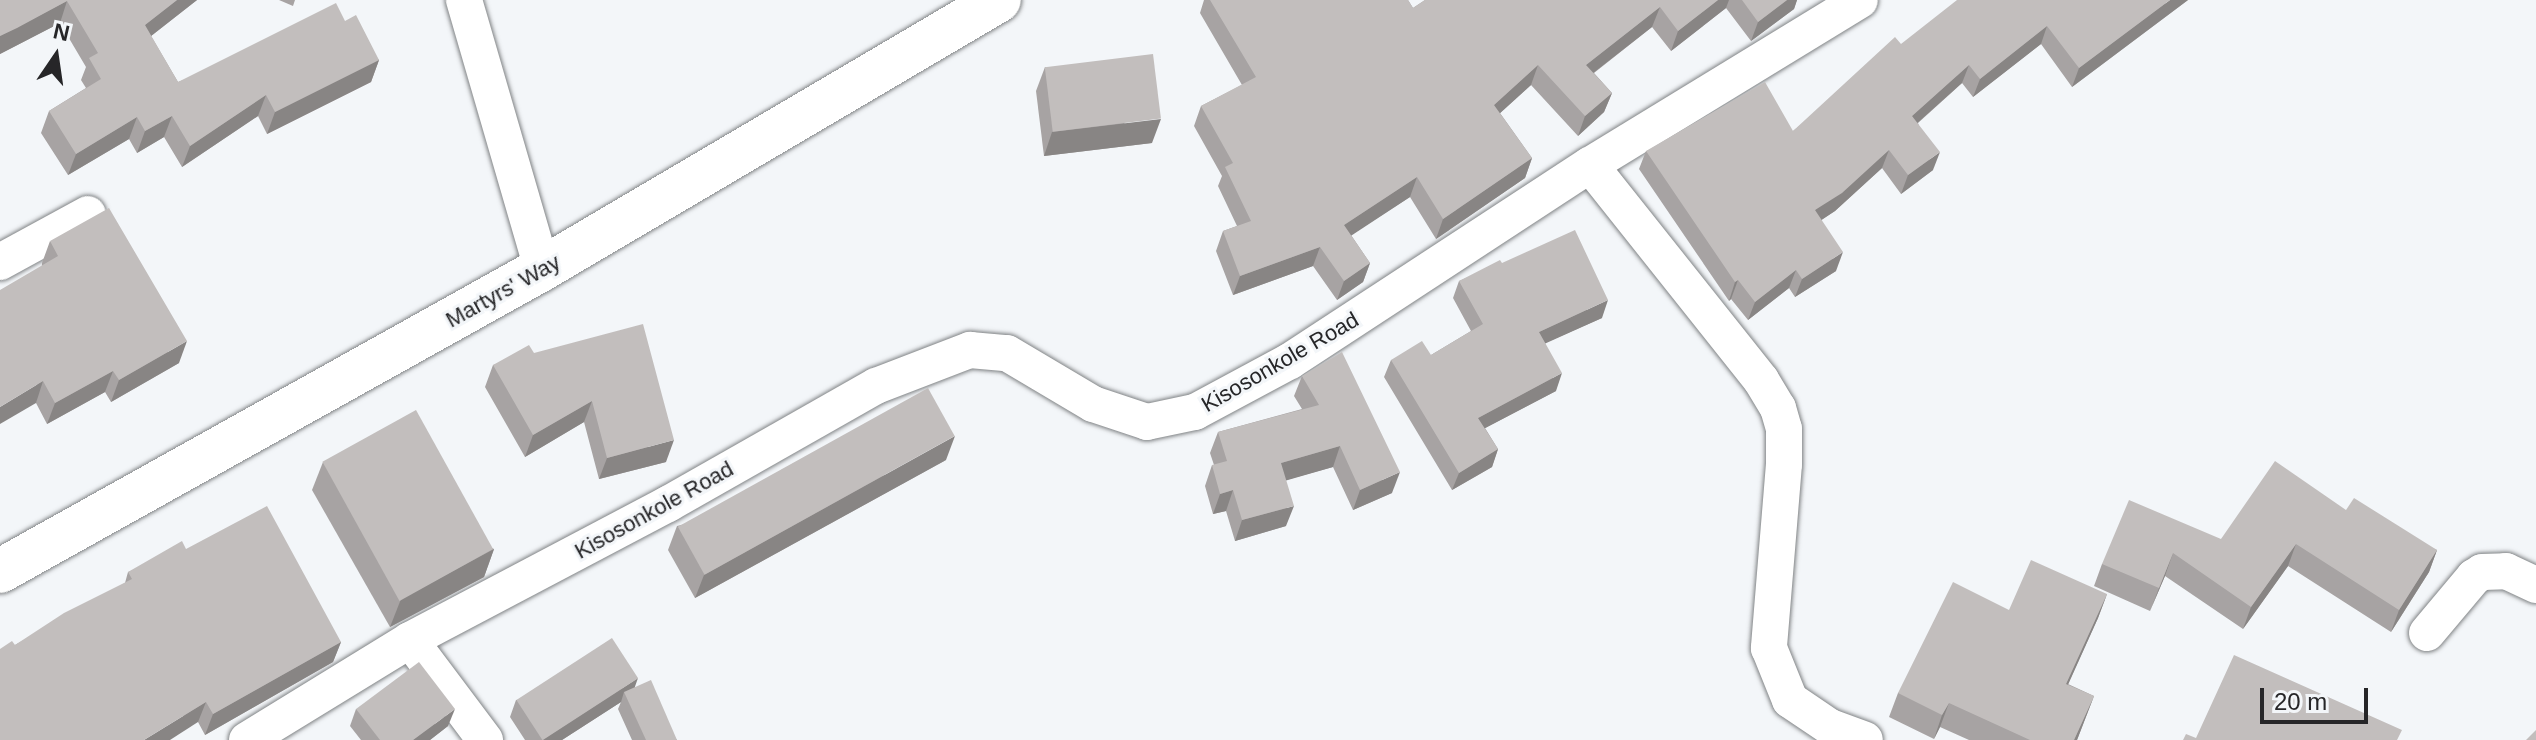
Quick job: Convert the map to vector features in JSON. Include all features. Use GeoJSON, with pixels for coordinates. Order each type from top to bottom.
{"type":"FeatureCollection","features":[{"type":"Feature","properties":{"kind":"main road","name":"Martyrs' Way"},"geometry":{"type":"LineString","coordinates":[[0,571],[542,269],[999,0]]}},
{"type":"Feature","properties":{"kind":"street"},"geometry":{"type":"LineString","coordinates":[[464,0],[542,269]]}},
{"type":"Feature","properties":{"kind":"street","name":"Kisosonkole Road"},"geometry":{"type":"LineString","coordinates":[[247,740],[410,640],[668,504],[876,386],[970,350],[1007,353],[1093,404],[1147,422],[1195,412],[1290,361],[1590,165],[1860,0]]}},
{"type":"Feature","properties":{"kind":"street"},"geometry":{"type":"LineString","coordinates":[[1590,165],[1761,380],[1778,408],[1784,429],[1784,464],[1769,648],[1790,700],[1830,727],[1865,740]]}},
{"type":"Feature","properties":{"kind":"street"},"geometry":{"type":"LineString","coordinates":[[0,262],[88,214]]}},
{"type":"Feature","properties":{"kind":"street"},"geometry":{"type":"LineString","coordinates":[[2427,633],[2474,577],[2482,572],[2506,571],[2536,585]]}},
{"type":"Feature","properties":{"kind":"street"},"geometry":{"type":"LineString","coordinates":[[410,640],[485,740]]}},
{"type":"Feature","properties":{"kind":"building"},"geometry":{"type":"Polygon","coordinates":[[[0,0],[177,0],[145,25],[178,82],[336,3],[345,21],[356,15],[379,60],[275,112],[266,95],[190,146],[172,116],[145,131],[137,117],[76,154],[49,111],[101,79],[89,58],[98,53],[67,1],[0,36],[0,0]]]}},
{"type":"Feature","properties":{"kind":"building"},"geometry":{"type":"Polygon","coordinates":[[[1210,0],[1408,0],[1413,8],[1425,0],[1718,0],[1678,31],[1660,7],[1586,65],[1612,93],[1585,116],[1538,65],[1494,105],[1532,158],[1443,219],[1417,177],[1344,225],[1370,263],[1344,281],[1320,247],[1240,276],[1223,231],[1251,221],[1225,167],[1233,163],[1201,106],[1256,77],[1210,0]]]}},
{"type":"Feature","properties":{"kind":"building"},"geometry":{"type":"Polygon","coordinates":[[[1742,0],[1787,0],[1758,22],[1742,0]]]}},
{"type":"Feature","properties":{"kind":"building"},"geometry":{"type":"Polygon","coordinates":[[[1957,0],[2170,0],[2079,68],[2047,26],[1980,79],[1969,65],[1912,116],[1940,152],[1908,175],[1889,150],[1842,193],[1815,210],[1843,252],[1802,279],[1796,270],[1755,302],[1738,280],[1735,282],[1646,151],[1765,82],[1793,131],[1895,37],[1901,44],[1957,0]]]}},
{"type":"Feature","properties":{"kind":"building"},"geometry":{"type":"Polygon","coordinates":[[[1153,54],[1161,119],[1053,132],[1045,67],[1153,54]]]}},
{"type":"Feature","properties":{"kind":"building"},"geometry":{"type":"Polygon","coordinates":[[[109,208],[187,341],[119,380],[113,371],[55,403],[43,381],[0,407],[0,290],[58,256],[50,241],[109,208]]]}},
{"type":"Feature","properties":{"kind":"building"},"geometry":{"type":"Polygon","coordinates":[[[1575,230],[1608,300],[1539,332],[1562,373],[1478,418],[1498,449],[1459,473],[1391,360],[1422,341],[1431,355],[1483,324],[1459,281],[1500,260],[1502,263],[1575,230]]]}},
{"type":"Feature","properties":{"kind":"building"},"geometry":{"type":"Polygon","coordinates":[[[643,324],[674,440],[607,458],[592,401],[533,435],[493,365],[529,345],[534,353],[643,324]]]}},
{"type":"Feature","properties":{"kind":"building"},"geometry":{"type":"Polygon","coordinates":[[[1342,352],[1400,472],[1360,490],[1340,446],[1281,463],[1294,506],[1242,520],[1233,490],[1220,494],[1212,465],[1227,461],[1218,432],[1319,405],[1302,376],[1342,352]]]}},
{"type":"Feature","properties":{"kind":"building"},"geometry":{"type":"Polygon","coordinates":[[[928,388],[955,436],[705,575],[678,527],[928,388]]]}},
{"type":"Feature","properties":{"kind":"building"},"geometry":{"type":"Polygon","coordinates":[[[416,410],[493,549],[400,601],[322,462],[416,410]]]}},
{"type":"Feature","properties":{"kind":"building"},"geometry":{"type":"Polygon","coordinates":[[[2275,461],[2346,510],[2354,498],[2437,550],[2399,610],[2296,544],[2251,607],[2173,553],[2159,588],[2102,564],[2129,500],[2221,539],[2275,461]]]}},
{"type":"Feature","properties":{"kind":"building"},"geometry":{"type":"Polygon","coordinates":[[[267,506],[341,642],[213,714],[206,702],[144,740],[0,740],[0,649],[12,641],[15,645],[64,613],[132,579],[128,572],[182,541],[186,549],[267,506]]]}},
{"type":"Feature","properties":{"kind":"building"},"geometry":{"type":"Polygon","coordinates":[[[2031,560],[2107,594],[2066,684],[2094,696],[2074,740],[2030,740],[1949,703],[1942,715],[1898,693],[1953,582],[2009,610],[2031,560]]]}},
{"type":"Feature","properties":{"kind":"building"},"geometry":{"type":"Polygon","coordinates":[[[612,638],[638,678],[543,740],[516,700],[612,638]]]}},
{"type":"Feature","properties":{"kind":"building"},"geometry":{"type":"Polygon","coordinates":[[[2234,655],[2402,730],[2397,740],[2183,740],[2186,734],[2196,738],[2234,655]]]}},
{"type":"Feature","properties":{"kind":"building"},"geometry":{"type":"Polygon","coordinates":[[[419,662],[455,709],[413,740],[380,740],[356,709],[419,662]]]}},
{"type":"Feature","properties":{"kind":"building"},"geometry":{"type":"Polygon","coordinates":[[[651,680],[677,740],[646,740],[624,692],[651,680]]]}},
{"type":"Feature","properties":{"kind":"building"},"geometry":{"type":"Polygon","coordinates":[[[2536,730],[2536,740],[2526,740],[2536,730]]]}}]}
